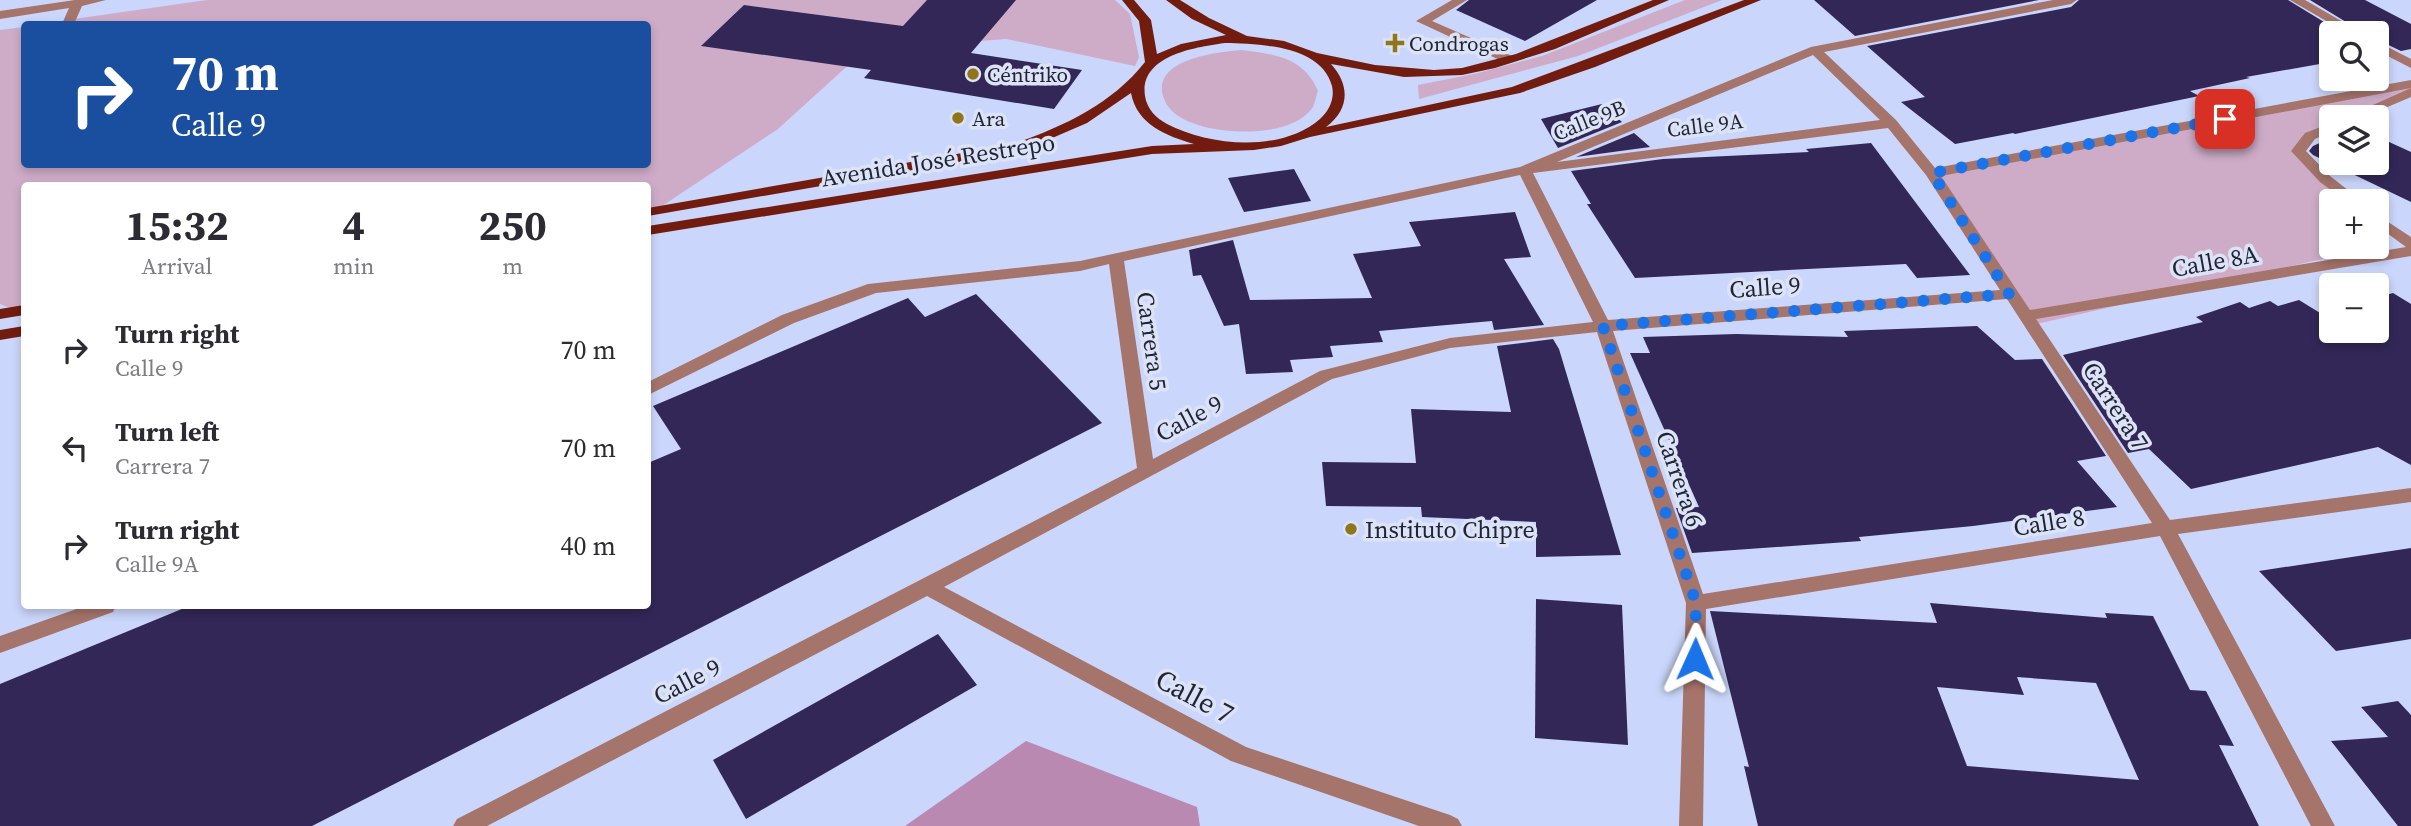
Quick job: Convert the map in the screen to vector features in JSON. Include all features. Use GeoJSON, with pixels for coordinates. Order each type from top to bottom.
{"type":"FeatureCollection","features":[{"type":"Feature","properties":{"kind":"main road"},"geometry":{"type":"LineString","coordinates":[[1128,0],[1145,20],[1152,64],[1171,52],[1196,43],[1225,39],[1254,40]]}},
{"type":"Feature","properties":{"kind":"main road"},"geometry":{"type":"LineString","coordinates":[[1172,0],[1228,33],[1285,45],[1312,56],[1407,73],[1437,74],[1508,60],[1664,0]]}},
{"type":"Feature","properties":{"kind":"main road"},"geometry":{"type":"LineString","coordinates":[[1139,80],[1137,95],[1143,110],[1158,124],[1179,135],[1207,143],[1237,146],[1267,144],[1515,90],[1755,0]]}},
{"type":"Feature","properties":{"kind":"main road"},"geometry":{"type":"LineString","coordinates":[[1296,138],[1318,127],[1334,113],[1340,98],[1338,83],[1328,68],[1312,56]]}},
{"type":"Feature","properties":{"kind":"main road","name":"Avenida José Restrepo"},"geometry":{"type":"LineString","coordinates":[[651,211],[1017,148],[1062,132],[1114,103],[1152,64]]}},
{"type":"Feature","properties":{"kind":"main road","name":"Avenida José Restrepo"},"geometry":{"type":"LineString","coordinates":[[651,231],[1152,150],[1237,146]]}},
{"type":"Feature","properties":{"kind":"main road"},"geometry":{"type":"LineString","coordinates":[[0,314],[21,310]]}},
{"type":"Feature","properties":{"kind":"main road"},"geometry":{"type":"LineString","coordinates":[[0,335],[21,332]]}},
{"type":"Feature","properties":{"kind":"street"},"geometry":{"type":"LineString","coordinates":[[0,15],[100,0]]}},
{"type":"Feature","properties":{"kind":"street"},"geometry":{"type":"LineString","coordinates":[[1461,0],[1422,20],[1508,60]]}},
{"type":"Feature","properties":{"kind":"street","name":"Calle 9B"},"geometry":{"type":"LineString","coordinates":[[651,388],[788,319],[874,288],[1080,266],[1524,170],[1815,50],[2071,0]]}},
{"type":"Feature","properties":{"kind":"street"},"geometry":{"type":"LineString","coordinates":[[2296,0],[2334,21]]}},
{"type":"Feature","properties":{"kind":"street"},"geometry":{"type":"LineString","coordinates":[[69,21],[77,3]]}},
{"type":"Feature","properties":{"kind":"street","name":"Carrera 7"},"geometry":{"type":"LineString","coordinates":[[1815,50],[1891,123],[1932,173],[2165,528],[2323,826]]}},
{"type":"Feature","properties":{"kind":"street"},"geometry":{"type":"LineString","coordinates":[[2389,52],[2411,64]]}},
{"type":"Feature","properties":{"kind":"street"},"geometry":{"type":"LineString","coordinates":[[1932,173],[2411,84]]}},
{"type":"Feature","properties":{"kind":"street"},"geometry":{"type":"LineString","coordinates":[[2381,105],[2411,92]]}},
{"type":"Feature","properties":{"kind":"street","name":"Calle 9A"},"geometry":{"type":"LineString","coordinates":[[1524,170],[1891,123]]}},
{"type":"Feature","properties":{"kind":"street"},"geometry":{"type":"LineString","coordinates":[[2319,132],[2310,136],[2298,151],[2319,173]]}},
{"type":"Feature","properties":{"kind":"street","name":"Carrera 6"},"geometry":{"type":"LineString","coordinates":[[1524,170],[1603,326],[1696,603],[1691,826]]}},
{"type":"Feature","properties":{"kind":"street"},"geometry":{"type":"LineString","coordinates":[[2321,175],[2339,189]]}},
{"type":"Feature","properties":{"kind":"street"},"geometry":{"type":"LineString","coordinates":[[2389,228],[2411,244]]}},
{"type":"Feature","properties":{"kind":"street","name":"Calle 8A"},"geometry":{"type":"LineString","coordinates":[[2026,316],[2411,251]]}},
{"type":"Feature","properties":{"kind":"street","name":"Carrera 5"},"geometry":{"type":"LineString","coordinates":[[1116,259],[1146,470]]}},
{"type":"Feature","properties":{"kind":"street","name":"Calle 9"},"geometry":{"type":"LineString","coordinates":[[465,826],[927,587],[1326,375],[1450,343],[1603,326],[2009,294]]}},
{"type":"Feature","properties":{"kind":"street","name":"Calle 8"},"geometry":{"type":"LineString","coordinates":[[1696,603],[2165,528],[2411,495]]}},
{"type":"Feature","properties":{"kind":"street","name":"Calle 7"},"geometry":{"type":"LineString","coordinates":[[927,587],[1239,754],[1450,826]]}},
{"type":"Feature","properties":{"kind":"street"},"geometry":{"type":"LineString","coordinates":[[0,645],[98,609]]}},
{"type":"Feature","properties":{"kind":"shaded area"},"geometry":{"type":"Polygon","coordinates":[[[207,0],[1115,0],[1130,14],[1139,57],[1135,66],[1006,39],[967,42],[887,30],[778,129],[651,211],[651,182],[21,182],[21,310],[17,311],[0,304],[0,30],[21,27],[21,168],[651,168],[651,21],[60,21],[207,0]]]}},
{"type":"Feature","properties":{"kind":"shaded area"},"geometry":{"type":"Polygon","coordinates":[[[1685,0],[1722,0],[1578,56],[1419,99],[1418,85],[1542,56],[1685,0]]]}},
{"type":"Feature","properties":{"kind":"shaded area"},"geometry":{"type":"Polygon","coordinates":[[[1241,50],[1287,59],[1305,71],[1318,91],[1313,107],[1302,118],[1287,125],[1250,132],[1210,128],[1193,123],[1168,107],[1162,92],[1163,81],[1170,71],[1179,64],[1205,55],[1241,50]]]}},
{"type":"Feature","properties":{"kind":"shaded area"},"geometry":{"type":"Polygon","coordinates":[[[2411,84],[2411,92],[2384,105],[2319,105],[2319,137],[2291,150],[2311,166],[2332,189],[2319,189],[2319,259],[2322,259],[2032,325],[1932,173],[2373,91],[2389,91],[2389,88],[2411,84]]]}},
{"type":"Feature","properties":{"kind":"shaded area"},"geometry":{"type":"Polygon","coordinates":[[[1026,741],[1197,807],[1200,826],[905,826],[1026,741]]]}},
{"type":"Feature","properties":{"kind":"building"},"geometry":{"type":"Polygon","coordinates":[[[927,0],[1016,0],[971,53],[1082,70],[1054,109],[864,78],[871,70],[701,46],[744,5],[903,26],[927,0]]]}},
{"type":"Feature","properties":{"kind":"building"},"geometry":{"type":"Polygon","coordinates":[[[1469,0],[1597,0],[1525,41],[1456,10],[1469,0]]]}},
{"type":"Feature","properties":{"kind":"building"},"geometry":{"type":"Polygon","coordinates":[[[1814,0],[2039,0],[1855,36],[1814,0]]]}},
{"type":"Feature","properties":{"kind":"building"},"geometry":{"type":"Polygon","coordinates":[[[2079,0],[2288,0],[2322,21],[2319,21],[2319,64],[2246,77],[2250,78],[2190,91],[2199,96],[1955,144],[1901,102],[1925,97],[1867,46],[2071,7],[2079,0]]]}},
{"type":"Feature","properties":{"kind":"building"},"geometry":{"type":"Polygon","coordinates":[[[2310,0],[2365,0],[2411,24],[2411,49],[2401,51],[2389,45],[2389,21],[2344,21],[2310,0]]]}},
{"type":"Feature","properties":{"kind":"building"},"geometry":{"type":"Polygon","coordinates":[[[1602,104],[1622,122],[1558,148],[1541,119],[1602,104]]]}},
{"type":"Feature","properties":{"kind":"building"},"geometry":{"type":"Polygon","coordinates":[[[1634,133],[1650,147],[1576,157],[1634,133]]]}},
{"type":"Feature","properties":{"kind":"building"},"geometry":{"type":"Polygon","coordinates":[[[2389,142],[2411,152],[2411,202],[2389,191],[2389,189],[2355,175],[2389,175],[2389,142]]]}},
{"type":"Feature","properties":{"kind":"building"},"geometry":{"type":"Polygon","coordinates":[[[1871,143],[1970,275],[1917,278],[1906,264],[1635,278],[1587,204],[1591,204],[1571,171],[1663,159],[1809,152],[1806,149],[1871,143]]]}},
{"type":"Feature","properties":{"kind":"building"},"geometry":{"type":"Polygon","coordinates":[[[2319,143],[2319,158],[2309,151],[2319,143]]]}},
{"type":"Feature","properties":{"kind":"building"},"geometry":{"type":"Polygon","coordinates":[[[1294,169],[1311,201],[1244,212],[1228,178],[1294,169]]]}},
{"type":"Feature","properties":{"kind":"building"},"geometry":{"type":"Polygon","coordinates":[[[1515,212],[1531,257],[1504,259],[1544,325],[1494,330],[1492,321],[1379,331],[1383,342],[1330,346],[1333,357],[1290,360],[1293,372],[1246,374],[1239,324],[1224,326],[1201,275],[1193,276],[1189,250],[1233,240],[1250,300],[1372,298],[1353,254],[1421,246],[1409,222],[1515,212]]]}},
{"type":"Feature","properties":{"kind":"building"},"geometry":{"type":"Polygon","coordinates":[[[2393,293],[2411,304],[2411,465],[2378,447],[2191,489],[2149,449],[2128,453],[2063,355],[2203,322],[2196,317],[2240,302],[2249,308],[2270,301],[2278,306],[2299,300],[2319,312],[2319,343],[2389,343],[2389,294],[2393,293]]]}},
{"type":"Feature","properties":{"kind":"building"},"geometry":{"type":"Polygon","coordinates":[[[976,294],[1102,423],[312,826],[0,826],[0,684],[182,609],[651,609],[651,462],[681,449],[653,406],[908,298],[925,317],[976,294]]]}},
{"type":"Feature","properties":{"kind":"building"},"geometry":{"type":"Polygon","coordinates":[[[1977,326],[2015,360],[2042,359],[2106,456],[2077,461],[2117,507],[1973,526],[1859,537],[1861,541],[1692,553],[1676,508],[1699,507],[1630,353],[1650,353],[1643,337],[1736,334],[1848,337],[1844,331],[1977,326]]]}},
{"type":"Feature","properties":{"kind":"building"},"geometry":{"type":"Polygon","coordinates":[[[1553,339],[1559,349],[1621,555],[1536,557],[1536,522],[1422,517],[1421,507],[1326,506],[1322,462],[1416,463],[1411,409],[1511,412],[1497,346],[1553,339]]]}},
{"type":"Feature","properties":{"kind":"building"},"geometry":{"type":"Polygon","coordinates":[[[2411,548],[2411,639],[2336,651],[2259,571],[2411,548]]]}},
{"type":"Feature","properties":{"kind":"building"},"geometry":{"type":"Polygon","coordinates":[[[1536,599],[1622,605],[1628,745],[1535,738],[1536,599]]]}},
{"type":"Feature","properties":{"kind":"building"},"geometry":{"type":"Polygon","coordinates":[[[1930,603],[2107,618],[2105,613],[2153,616],[2190,690],[2206,691],[2234,746],[2219,745],[2259,826],[1758,826],[1744,766],[1749,767],[1710,611],[1937,623],[1930,603]],[[2017,677],[2024,695],[1937,687],[1967,766],[2139,780],[2096,683],[2017,677]]]}},
{"type":"Feature","properties":{"kind":"building"},"geometry":{"type":"Polygon","coordinates":[[[938,634],[977,685],[746,819],[713,760],[938,634]]]}},
{"type":"Feature","properties":{"kind":"building"},"geometry":{"type":"Polygon","coordinates":[[[2398,701],[2411,715],[2411,826],[2398,826],[2331,741],[2388,737],[2361,707],[2398,701]]]}},
{"type":"Feature","properties":{"kind":"place","name":"Condrogas"},"geometry":{"type":"Point","coordinates":[1395,43]}},
{"type":"Feature","properties":{"kind":"place","name":"Céntriko"},"geometry":{"type":"Point","coordinates":[973,74]}},
{"type":"Feature","properties":{"kind":"place","name":"Ara"},"geometry":{"type":"Point","coordinates":[958,118]}},
{"type":"Feature","properties":{"kind":"place","name":"Instituto Chipre"},"geometry":{"type":"Point","coordinates":[1351,529]}},
{"type":"Feature","properties":{"kind":"route"},"geometry":{"type":"LineString","coordinates":[[1695,659],[1696,603],[1603,326],[2009,294],[1932,173],[2225,119]]}}]}
